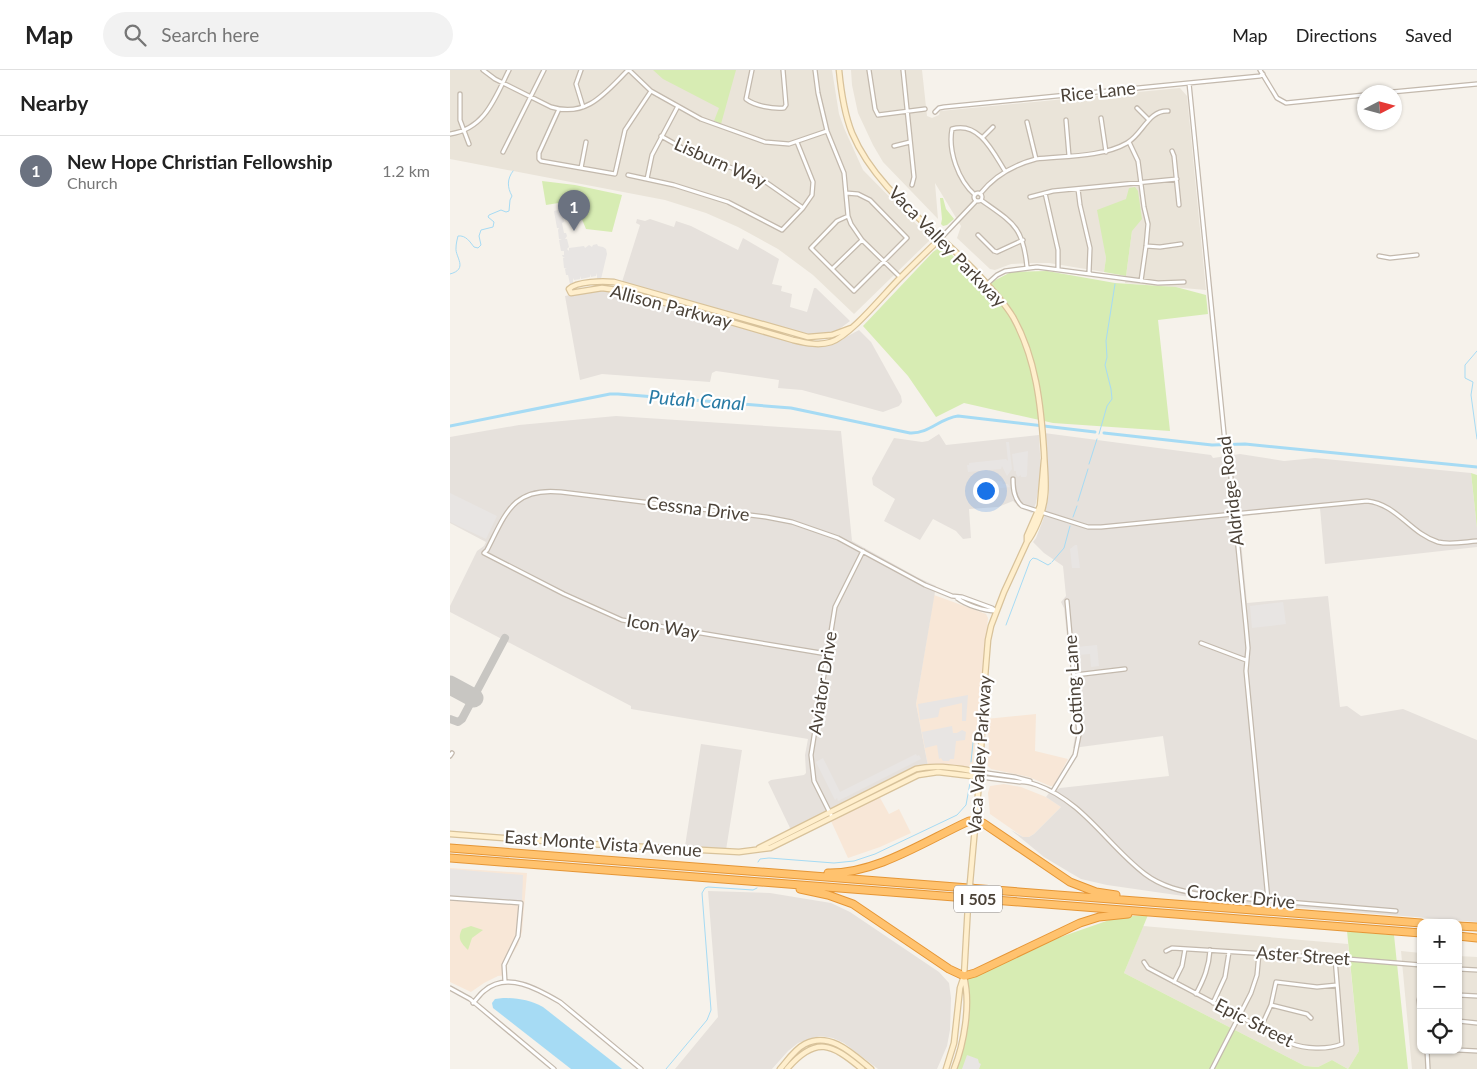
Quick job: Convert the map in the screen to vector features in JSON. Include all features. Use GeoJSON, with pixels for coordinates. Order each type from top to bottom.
{"type":"FeatureCollection","features":[{"type":"Feature","properties":{"kind":"highway"},"geometry":{"type":"LineString","coordinates":[[767,872],[841,873],[862,869],[882,862],[969,821],[975,821],[983,823],[1070,882],[1096,892],[1146,901]]}},
{"type":"Feature","properties":{"kind":"highway","name":"I 505"},"geometry":{"type":"LineString","coordinates":[[450,848],[1417,923]]}},
{"type":"Feature","properties":{"kind":"highway","name":"I 505"},"geometry":{"type":"LineString","coordinates":[[450,858],[1417,933]]}},
{"type":"Feature","properties":{"kind":"highway"},"geometry":{"type":"LineString","coordinates":[[773,883],[828,894],[853,904],[949,970],[964,976],[975,973],[1088,920],[1116,915],[1184,915]]}},
{"type":"Feature","properties":{"kind":"highway"},"geometry":{"type":"LineString","coordinates":[[1462,926],[1477,927]]}},
{"type":"Feature","properties":{"kind":"highway"},"geometry":{"type":"LineString","coordinates":[[1462,936],[1477,938]]}},
{"type":"Feature","properties":{"kind":"street"},"geometry":{"type":"LineString","coordinates":[[483,70],[502,83],[559,109],[571,110],[583,107],[599,99],[629,70],[651,91],[678,106],[709,122],[765,142],[782,144],[797,142],[827,130]]}},
{"type":"Feature","properties":{"kind":"street"},"geometry":{"type":"LineString","coordinates":[[450,134],[473,126],[482,118],[490,109],[508,70]]}},
{"type":"Feature","properties":{"kind":"street"},"geometry":{"type":"LineString","coordinates":[[503,152],[544,70]]}},
{"type":"Feature","properties":{"kind":"street"},"geometry":{"type":"LineString","coordinates":[[581,70],[576,84],[583,107]]}},
{"type":"Feature","properties":{"kind":"street"},"geometry":{"type":"LineString","coordinates":[[752,70],[746,99],[764,106],[784,108],[786,105],[783,70]]}},
{"type":"Feature","properties":{"kind":"street"},"geometry":{"type":"LineString","coordinates":[[815,70],[818,93],[827,130],[844,173],[848,216],[851,224],[862,240],[900,277]]}},
{"type":"Feature","properties":{"kind":"street","name":"Vaca Valley Parkway"},"geometry":{"type":"LineString","coordinates":[[839,70],[844,109],[852,133],[872,168],[890,189],[987,284],[1012,315],[1025,342],[1036,378],[1041,423],[1044,460],[1039,512],[996,611],[988,640],[983,697],[980,775],[968,905],[964,976],[960,988],[954,1043],[946,1069]]}},
{"type":"Feature","properties":{"kind":"street"},"geometry":{"type":"LineString","coordinates":[[869,70],[870,86],[878,115],[926,109]]}},
{"type":"Feature","properties":{"kind":"street"},"geometry":{"type":"LineString","coordinates":[[903,70],[914,177],[912,185]]}},
{"type":"Feature","properties":{"kind":"street"},"geometry":{"type":"LineString","coordinates":[[1262,72],[1277,98],[1286,103],[1357,96]]}},
{"type":"Feature","properties":{"kind":"street","name":"Rice Lane"},"geometry":{"type":"LineString","coordinates":[[934,112],[944,107],[1260,76],[1262,72]]}},
{"type":"Feature","properties":{"kind":"street","name":"Aldridge Road"},"geometry":{"type":"LineString","coordinates":[[1189,83],[1225,445],[1230,468],[1235,514],[1247,639],[1246,671],[1268,900]]}},
{"type":"Feature","properties":{"kind":"street"},"geometry":{"type":"LineString","coordinates":[[1402,91],[1477,84]]}},
{"type":"Feature","properties":{"kind":"street"},"geometry":{"type":"LineString","coordinates":[[559,109],[539,153],[539,159],[541,161],[615,174],[625,130],[651,91]]}},
{"type":"Feature","properties":{"kind":"street"},"geometry":{"type":"LineString","coordinates":[[460,94],[460,120],[469,144]]}},
{"type":"Feature","properties":{"kind":"street"},"geometry":{"type":"LineString","coordinates":[[647,179],[652,155],[678,106]]}},
{"type":"Feature","properties":{"kind":"street"},"geometry":{"type":"LineString","coordinates":[[1137,108],[1149,120]]}},
{"type":"Feature","properties":{"kind":"street"},"geometry":{"type":"LineString","coordinates":[[975,195],[980,194],[1005,171],[1036,159],[1106,152],[1129,142],[1157,113],[1168,111]]}},
{"type":"Feature","properties":{"kind":"street"},"geometry":{"type":"LineString","coordinates":[[1101,118],[1106,152]]}},
{"type":"Feature","properties":{"kind":"street"},"geometry":{"type":"LineString","coordinates":[[1066,120],[1070,156]]}},
{"type":"Feature","properties":{"kind":"street"},"geometry":{"type":"LineString","coordinates":[[1027,122],[1036,159]]}},
{"type":"Feature","properties":{"kind":"street"},"geometry":{"type":"LineString","coordinates":[[983,137],[993,127]]}},
{"type":"Feature","properties":{"kind":"street"},"geometry":{"type":"LineString","coordinates":[[976,201],[975,195],[966,187],[956,167],[951,132],[954,128],[975,132],[983,137],[1005,171]]}},
{"type":"Feature","properties":{"kind":"street","name":"Lisburn Way"},"geometry":{"type":"LineString","coordinates":[[661,136],[692,154],[760,178],[803,208]]}},
{"type":"Feature","properties":{"kind":"street"},"geometry":{"type":"LineString","coordinates":[[581,168],[586,142]]}},
{"type":"Feature","properties":{"kind":"street"},"geometry":{"type":"LineString","coordinates":[[628,175],[674,185],[728,202],[782,230],[803,208],[812,195],[812,182],[797,142]]}},
{"type":"Feature","properties":{"kind":"street"},"geometry":{"type":"LineString","coordinates":[[894,146],[910,142]]}},
{"type":"Feature","properties":{"kind":"street"},"geometry":{"type":"LineString","coordinates":[[1129,142],[1138,162],[1148,224],[1141,281]]}},
{"type":"Feature","properties":{"kind":"street"},"geometry":{"type":"LineString","coordinates":[[1172,150],[1179,205]]}},
{"type":"Feature","properties":{"kind":"street"},"geometry":{"type":"LineString","coordinates":[[1030,197],[1045,193],[1176,179]]}},
{"type":"Feature","properties":{"kind":"street"},"geometry":{"type":"LineString","coordinates":[[1078,189],[1090,248],[1089,273]]}},
{"type":"Feature","properties":{"kind":"street"},"geometry":{"type":"LineString","coordinates":[[846,193],[858,194],[870,200],[907,238],[854,291],[811,248],[837,220],[848,216]]}},
{"type":"Feature","properties":{"kind":"street"},"geometry":{"type":"LineString","coordinates":[[1045,193],[1058,250],[1058,269]]}},
{"type":"Feature","properties":{"kind":"street"},"geometry":{"type":"LineString","coordinates":[[980,194],[981,200],[1012,222],[1023,240],[1028,267]]}},
{"type":"Feature","properties":{"kind":"street"},"geometry":{"type":"LineString","coordinates":[[941,238],[976,201],[981,200]]}},
{"type":"Feature","properties":{"kind":"street"},"geometry":{"type":"LineString","coordinates":[[978,235],[997,252],[1023,240]]}},
{"type":"Feature","properties":{"kind":"street","name":"Allison Parkway"},"geometry":{"type":"LineString","coordinates":[[851,328],[832,335],[808,337],[614,282],[592,282],[572,286],[569,289],[571,293],[602,288],[624,291],[804,343],[822,344],[832,342],[847,334],[900,277],[941,238]]}},
{"type":"Feature","properties":{"kind":"street"},"geometry":{"type":"LineString","coordinates":[[832,269],[862,240]]}},
{"type":"Feature","properties":{"kind":"street"},"geometry":{"type":"LineString","coordinates":[[1146,246],[1160,247],[1181,244]]}},
{"type":"Feature","properties":{"kind":"street"},"geometry":{"type":"LineString","coordinates":[[1379,256],[1390,258],[1417,255]]}},
{"type":"Feature","properties":{"kind":"street"},"geometry":{"type":"LineString","coordinates":[[987,284],[1005,271],[1028,267],[1058,269],[1164,284],[1184,282]]}},
{"type":"Feature","properties":{"kind":"street"},"geometry":{"type":"LineString","coordinates":[[1012,479],[1014,494],[1019,503],[1026,508],[1088,527],[1367,501],[1389,508],[1423,535],[1434,540],[1446,543],[1477,541]]}},
{"type":"Feature","properties":{"kind":"street","name":"Cessna Drive"},"geometry":{"type":"LineString","coordinates":[[510,566],[484,553],[503,516],[510,508],[526,496],[545,491],[775,519],[811,528],[838,538],[918,582],[957,597],[961,601],[996,611]]}},
{"type":"Feature","properties":{"kind":"street","name":"Aviator Drive"},"geometry":{"type":"LineString","coordinates":[[831,814],[814,781],[811,762],[827,654],[837,602],[863,551]]}},
{"type":"Feature","properties":{"kind":"street","name":"Icon Way"},"geometry":{"type":"LineString","coordinates":[[510,566],[622,620],[827,654]]}},
{"type":"Feature","properties":{"kind":"street","name":"Cotting Lane"},"geometry":{"type":"LineString","coordinates":[[1053,791],[1075,755],[1080,729],[1067,602]]}},
{"type":"Feature","properties":{"kind":"street"},"geometry":{"type":"LineString","coordinates":[[1201,643],[1246,660]]}},
{"type":"Feature","properties":{"kind":"street"},"geometry":{"type":"LineString","coordinates":[[1075,675],[1124,669]]}},
{"type":"Feature","properties":{"kind":"street"},"geometry":{"type":"LineString","coordinates":[[899,783],[910,776],[929,770],[930,767]]}},
{"type":"Feature","properties":{"kind":"street","name":"East Monte Vista Avenue"},"geometry":{"type":"LineString","coordinates":[[831,814],[908,773],[930,767],[980,775]]}},
{"type":"Feature","properties":{"kind":"street","name":"East Monte Vista Avenue"},"geometry":{"type":"LineString","coordinates":[[450,834],[731,852],[756,850],[899,783],[927,773],[980,775]]}},
{"type":"Feature","properties":{"kind":"street","name":"Crocker Drive"},"geometry":{"type":"LineString","coordinates":[[980,775],[1033,783]]}},
{"type":"Feature","properties":{"kind":"street","name":"Crocker Drive"},"geometry":{"type":"LineString","coordinates":[[980,775],[1027,779],[1053,791],[1080,810],[1139,869],[1159,882],[1180,891],[1202,895],[1396,911]]}},
{"type":"Feature","properties":{"kind":"street"},"geometry":{"type":"LineString","coordinates":[[450,898],[521,903],[518,936],[504,965],[505,982]]}},
{"type":"Feature","properties":{"kind":"street","name":"Aster Street"},"geometry":{"type":"LineString","coordinates":[[1166,951],[1172,948],[1210,950],[1417,966]]}},
{"type":"Feature","properties":{"kind":"street"},"geometry":{"type":"LineString","coordinates":[[1174,982],[1182,966],[1184,949]]}},
{"type":"Feature","properties":{"kind":"street"},"geometry":{"type":"LineString","coordinates":[[1196,994],[1209,964],[1210,950]]}},
{"type":"Feature","properties":{"kind":"street"},"geometry":{"type":"LineString","coordinates":[[1213,1002],[1225,977],[1229,952]]}},
{"type":"Feature","properties":{"kind":"street"},"geometry":{"type":"LineString","coordinates":[[1212,1069],[1251,993],[1257,975],[1258,954]]}},
{"type":"Feature","properties":{"kind":"street","name":"Epic Street"},"geometry":{"type":"LineString","coordinates":[[1144,962],[1148,968],[1196,994],[1298,1046],[1312,1048],[1342,1044],[1335,958]]}},
{"type":"Feature","properties":{"kind":"street"},"geometry":{"type":"LineString","coordinates":[[1462,969],[1477,970]]}},
{"type":"Feature","properties":{"kind":"street","name":"Vaca Valley Parkway"},"geometry":{"type":"LineString","coordinates":[[954,1069],[963,1034],[967,987],[964,976]]}},
{"type":"Feature","properties":{"kind":"street"},"geometry":{"type":"LineString","coordinates":[[473,1003],[484,991],[495,984],[520,982],[560,1002],[642,1069]]}},
{"type":"Feature","properties":{"kind":"street"},"geometry":{"type":"LineString","coordinates":[[1261,1027],[1271,1005],[1276,982],[1317,987],[1337,985]]}},
{"type":"Feature","properties":{"kind":"street"},"geometry":{"type":"LineString","coordinates":[[450,988],[464,995],[554,1069]]}},
{"type":"Feature","properties":{"kind":"street"},"geometry":{"type":"LineString","coordinates":[[1462,995],[1477,996]]}},
{"type":"Feature","properties":{"kind":"street"},"geometry":{"type":"LineString","coordinates":[[1271,1005],[1308,1014],[1311,1018]]}},
{"type":"Feature","properties":{"kind":"street"},"geometry":{"type":"LineString","coordinates":[[1462,1021],[1477,1023]]}},
{"type":"Feature","properties":{"kind":"street"},"geometry":{"type":"LineString","coordinates":[[780,1069],[805,1044],[825,1041],[837,1043],[871,1069]]}},
{"type":"Feature","properties":{"kind":"street"},"geometry":{"type":"LineString","coordinates":[[787,1069],[807,1050],[825,1047],[838,1050],[862,1069]]}},
{"type":"Feature","properties":{"kind":"street"},"geometry":{"type":"LineString","coordinates":[[1462,1050],[1477,1051]]}},
{"type":"Feature","properties":{"kind":"street"},"geometry":{"type":"LineString","coordinates":[[1427,1054],[1428,1069]]}},
{"type":"Feature","properties":{"kind":"shaded area"},"geometry":{"type":"Polygon","coordinates":[[[450,70],[832,70],[839,114],[863,170],[930,240],[854,314],[813,275],[778,249],[738,227],[706,213],[665,200],[450,159],[450,70]]]}},
{"type":"Feature","properties":{"kind":"shaded area"},"geometry":{"type":"Polygon","coordinates":[[[851,70],[922,70],[927,116],[932,118],[939,115],[940,111],[1180,88],[1187,96],[1206,290],[1125,283],[1132,231],[1126,199],[1104,244],[1106,258],[1104,272],[1049,263],[1011,264],[995,270],[990,269],[957,238],[961,226],[935,183],[938,219],[883,162],[858,113],[851,70]]]}},
{"type":"Feature","properties":{"kind":"shaded area"},"geometry":{"type":"Polygon","coordinates":[[[562,209],[564,222],[562,223],[564,233],[567,236],[565,239],[567,239],[569,247],[567,249],[569,251],[569,248],[584,246],[585,248],[589,245],[592,247],[597,244],[606,249],[607,254],[601,279],[597,279],[597,273],[596,276],[591,277],[590,274],[590,277],[581,279],[580,276],[580,279],[574,280],[573,278],[573,283],[570,284],[568,275],[566,275],[565,269],[567,269],[564,268],[563,258],[565,258],[562,255],[564,255],[564,251],[561,251],[559,240],[562,239],[559,239],[559,228],[557,228],[554,211],[562,209]]]}},
{"type":"Feature","properties":{"kind":"shaded area"},"geometry":{"type":"Polygon","coordinates":[[[637,219],[645,221],[650,219],[674,227],[676,221],[691,226],[738,250],[743,238],[779,259],[772,284],[782,286],[781,291],[792,294],[790,307],[807,312],[814,288],[816,288],[850,321],[829,334],[811,336],[622,282],[640,225],[636,223],[637,219]]]}},
{"type":"Feature","properties":{"kind":"shaded area"},"geometry":{"type":"Polygon","coordinates":[[[598,290],[623,292],[802,344],[826,345],[835,343],[859,330],[871,342],[901,396],[902,402],[899,406],[883,412],[802,390],[778,388],[779,380],[716,371],[712,373],[710,382],[602,374],[580,380],[565,296],[598,290]]]}},
{"type":"Feature","properties":{"kind":"shaded area"},"geometry":{"type":"Polygon","coordinates":[[[616,416],[841,431],[852,541],[936,586],[916,704],[928,766],[791,830],[768,782],[806,773],[805,755],[808,739],[631,709],[631,706],[450,612],[450,606],[477,551],[486,542],[450,523],[450,437],[519,425],[616,416]]]}},
{"type":"Feature","properties":{"kind":"shaded area"},"geometry":{"type":"Polygon","coordinates":[[[1044,433],[1211,455],[1213,458],[1240,454],[1284,461],[1315,458],[1471,473],[1477,528],[1477,547],[1325,564],[1320,508],[1244,516],[1239,521],[1247,603],[1328,596],[1340,707],[1347,706],[1361,716],[1403,709],[1477,740],[1477,922],[1462,921],[1462,919],[1440,919],[1218,901],[1107,885],[1081,879],[1044,857],[1011,830],[1023,837],[1029,837],[1034,834],[1061,807],[1046,797],[1049,793],[1060,788],[1169,776],[1163,736],[1073,748],[1076,731],[1075,710],[1064,608],[1061,602],[1066,596],[1063,566],[1044,553],[1033,542],[1043,520],[1049,494],[1044,433]]]}},
{"type":"Feature","properties":{"kind":"shaded area"},"geometry":{"type":"Polygon","coordinates":[[[939,434],[946,445],[1039,435],[1041,473],[1036,503],[1032,513],[1022,509],[1013,501],[998,507],[969,509],[971,538],[963,539],[956,531],[933,519],[920,540],[884,521],[895,499],[873,485],[872,478],[894,438],[922,442],[928,441],[939,434]]]}},
{"type":"Feature","properties":{"kind":"shaded area"},"geometry":{"type":"Polygon","coordinates":[[[1006,442],[1009,442],[1012,469],[1007,476],[1002,466],[1001,469],[968,472],[967,465],[969,463],[1006,459],[1008,461],[1006,442]]]}},
{"type":"Feature","properties":{"kind":"shaded area"},"geometry":{"type":"Polygon","coordinates":[[[1028,451],[1027,475],[1026,477],[1021,477],[1021,475],[1018,477],[1016,471],[1014,471],[1012,454],[1028,451]]]}},
{"type":"Feature","properties":{"kind":"shaded area"},"geometry":{"type":"Polygon","coordinates":[[[1002,481],[1003,484],[1008,484],[1010,487],[995,489],[993,491],[994,495],[991,495],[992,500],[988,500],[987,482],[1002,481]]]}},
{"type":"Feature","properties":{"kind":"shaded area"},"geometry":{"type":"Polygon","coordinates":[[[450,493],[497,516],[486,539],[450,522],[450,493]]]}},
{"type":"Feature","properties":{"kind":"shaded area"},"geometry":{"type":"Polygon","coordinates":[[[1077,545],[1080,568],[1072,568],[1070,549],[1077,545]]]}},
{"type":"Feature","properties":{"kind":"shaded area"},"geometry":{"type":"Polygon","coordinates":[[[934,595],[986,614],[988,618],[973,764],[967,767],[935,764],[928,766],[916,704],[934,595]]]}},
{"type":"Feature","properties":{"kind":"shaded area"},"geometry":{"type":"Polygon","coordinates":[[[1283,602],[1286,624],[1252,628],[1250,606],[1283,602]]]}},
{"type":"Feature","properties":{"kind":"shaded area"},"geometry":{"type":"Polygon","coordinates":[[[1097,645],[1099,666],[1091,667],[1090,654],[1078,655],[1077,647],[1097,645]]]}},
{"type":"Feature","properties":{"kind":"shaded area"},"geometry":{"type":"Polygon","coordinates":[[[968,695],[966,721],[962,721],[962,703],[940,708],[938,717],[920,720],[918,704],[968,695]]]}},
{"type":"Feature","properties":{"kind":"shaded area"},"geometry":{"type":"Polygon","coordinates":[[[1036,714],[1035,751],[1068,759],[1053,786],[1029,777],[991,769],[988,766],[989,740],[986,719],[1036,714]]]}},
{"type":"Feature","properties":{"kind":"shaded area"},"geometry":{"type":"Polygon","coordinates":[[[952,726],[953,733],[962,730],[966,732],[965,740],[956,741],[954,759],[943,761],[941,758],[939,759],[937,745],[925,748],[922,732],[952,726]]]}},
{"type":"Feature","properties":{"kind":"shaded area"},"geometry":{"type":"Polygon","coordinates":[[[701,744],[742,750],[726,850],[685,846],[701,744]]]}},
{"type":"Feature","properties":{"kind":"shaded area"},"geometry":{"type":"Polygon","coordinates":[[[916,754],[921,759],[838,801],[837,798],[835,800],[816,762],[823,758],[840,792],[916,754]]]}},
{"type":"Feature","properties":{"kind":"shaded area"},"geometry":{"type":"Polygon","coordinates":[[[1004,784],[1021,787],[1046,797],[1061,807],[1034,834],[1027,838],[1023,837],[990,814],[988,793],[990,786],[1004,784]]]}},
{"type":"Feature","properties":{"kind":"shaded area"},"geometry":{"type":"Polygon","coordinates":[[[879,796],[889,814],[899,809],[911,833],[880,847],[848,858],[831,821],[879,796]]]}},
{"type":"Feature","properties":{"kind":"shaded area"},"geometry":{"type":"Polygon","coordinates":[[[450,868],[527,873],[522,932],[518,945],[508,961],[507,975],[498,976],[471,992],[450,982],[450,868]]]}},
{"type":"Feature","properties":{"kind":"shaded area"},"geometry":{"type":"Polygon","coordinates":[[[450,869],[523,875],[522,901],[450,896],[450,869]]]}},
{"type":"Feature","properties":{"kind":"shaded area"},"geometry":{"type":"Polygon","coordinates":[[[708,891],[770,893],[831,903],[850,912],[939,972],[949,983],[951,998],[950,1030],[947,1046],[937,1069],[878,1069],[844,1043],[833,1038],[820,1036],[798,1043],[772,1069],[675,1069],[718,1017],[708,891]]]}},
{"type":"Feature","properties":{"kind":"shaded area"},"geometry":{"type":"Polygon","coordinates":[[[1143,926],[1348,944],[1359,1051],[1348,1069],[1332,1060],[1318,1067],[1305,1066],[1124,973],[1143,926]]]}},
{"type":"Feature","properties":{"kind":"shaded area"},"geometry":{"type":"Polygon","coordinates":[[[1401,951],[1417,953],[1417,1054],[1462,1054],[1462,956],[1477,957],[1477,1069],[1412,1069],[1401,951]]]}},
{"type":"Feature","properties":{"kind":"shaded area"},"geometry":{"type":"Polygon","coordinates":[[[967,1055],[978,1059],[981,1064],[979,1069],[962,1069],[967,1055]]]}},
{"type":"Feature","properties":{"kind":"green space"},"geometry":{"type":"Polygon","coordinates":[[[653,70],[736,70],[721,124],[714,121],[719,108],[663,79],[653,70]]]}},
{"type":"Feature","properties":{"kind":"green space"},"geometry":{"type":"Polygon","coordinates":[[[542,181],[575,185],[622,195],[612,232],[586,229],[579,212],[577,200],[546,205],[542,181]]]}},
{"type":"Feature","properties":{"kind":"green space"},"geometry":{"type":"Polygon","coordinates":[[[1135,187],[1138,191],[1142,219],[1132,231],[1126,276],[1104,272],[1106,258],[1097,210],[1126,199],[1129,188],[1135,187]]]}},
{"type":"Feature","properties":{"kind":"green space"},"geometry":{"type":"Polygon","coordinates":[[[940,198],[943,198],[946,209],[954,219],[943,226],[941,224],[940,198]]]}},
{"type":"Feature","properties":{"kind":"green space"},"geometry":{"type":"Polygon","coordinates":[[[940,247],[948,251],[984,286],[1011,272],[1047,271],[1115,283],[1176,287],[1206,295],[1208,314],[1158,320],[1170,431],[1053,423],[964,403],[936,417],[908,376],[863,326],[933,252],[940,247]]]}},
{"type":"Feature","properties":{"kind":"green space"},"geometry":{"type":"Polygon","coordinates":[[[1471,473],[1477,475],[1477,528],[1471,473]]]}},
{"type":"Feature","properties":{"kind":"green space"},"geometry":{"type":"Polygon","coordinates":[[[1148,915],[1124,973],[1305,1066],[1318,1067],[1332,1060],[1348,1069],[954,1069],[966,1010],[964,976],[1052,940],[1118,917],[1148,915]]]}},
{"type":"Feature","properties":{"kind":"green space"},"geometry":{"type":"Polygon","coordinates":[[[471,926],[483,930],[472,938],[468,950],[462,943],[460,936],[462,929],[471,926]]]}},
{"type":"Feature","properties":{"kind":"green space"},"geometry":{"type":"Polygon","coordinates":[[[1347,931],[1394,935],[1408,1069],[1348,1069],[1359,1051],[1347,931]]]}},
{"type":"Feature","properties":{"kind":"water"},"geometry":{"type":"Polygon","coordinates":[[[495,999],[524,1000],[543,1007],[622,1069],[571,1069],[493,1008],[492,1003],[495,999]]]}},
{"type":"Feature","properties":{"kind":"waterway"},"geometry":{"type":"LineString","coordinates":[[450,274],[456,272],[460,266],[456,251],[458,236],[466,238],[474,247],[478,248],[481,245],[479,236],[481,230],[493,227],[494,222],[488,217],[489,215],[501,210],[509,211],[512,196],[508,183],[513,171]]}},
{"type":"Feature","properties":{"kind":"waterway"},"geometry":{"type":"LineString","coordinates":[[1099,434],[1107,406],[1112,399],[1105,365],[1107,357],[1106,341],[1115,284]]}},
{"type":"Feature","properties":{"kind":"waterway"},"geometry":{"type":"LineString","coordinates":[[1477,351],[1465,365],[1465,378],[1473,382],[1471,395],[1477,439]]}},
{"type":"Feature","properties":{"kind":"waterway","name":"Putah Canal"},"geometry":{"type":"LineString","coordinates":[[450,426],[618,394],[791,408],[910,433],[929,429],[952,417],[958,416],[1095,432]]}},
{"type":"Feature","properties":{"kind":"waterway"},"geometry":{"type":"LineString","coordinates":[[1104,433],[1212,445],[1245,444],[1477,467]]}},
{"type":"Feature","properties":{"kind":"waterway"},"geometry":{"type":"LineString","coordinates":[[1089,464],[1097,439]]}},
{"type":"Feature","properties":{"kind":"waterway"},"geometry":{"type":"LineString","coordinates":[[1078,501],[1088,469]]}},
{"type":"Feature","properties":{"kind":"waterway"},"geometry":{"type":"LineString","coordinates":[[1073,517],[1077,506]]}},
{"type":"Feature","properties":{"kind":"waterway"},"geometry":{"type":"LineString","coordinates":[[1052,562],[1064,548],[1070,526]]}},
{"type":"Feature","properties":{"kind":"waterway"},"geometry":{"type":"LineString","coordinates":[[1006,625],[1030,561],[1033,558],[1048,565],[1051,563]]}},
{"type":"Feature","properties":{"kind":"waterway"},"geometry":{"type":"LineString","coordinates":[[971,762],[974,733]]}},
{"type":"Feature","properties":{"kind":"waterway"},"geometry":{"type":"LineString","coordinates":[[758,862],[760,859],[769,858],[834,863],[854,861],[875,854],[957,815],[966,805],[970,783]]}},
{"type":"Feature","properties":{"kind":"waterway"},"geometry":{"type":"LineString","coordinates":[[666,1069],[707,1020],[711,1010],[702,893],[708,887],[753,890],[757,888]]}},
{"type":"Feature","properties":{"kind":"taxiway"},"geometry":{"type":"LineString","coordinates":[[450,719],[458,722],[462,719],[505,638]]}},
{"type":"Feature","properties":{"kind":"runway"},"geometry":{"type":"LineString","coordinates":[[450,685],[474,698]]}},
{"type":"Feature","properties":{"kind":"place","name":"New Hope Christian Fellowship"},"geometry":{"type":"Point","coordinates":[574,231]}}]}
